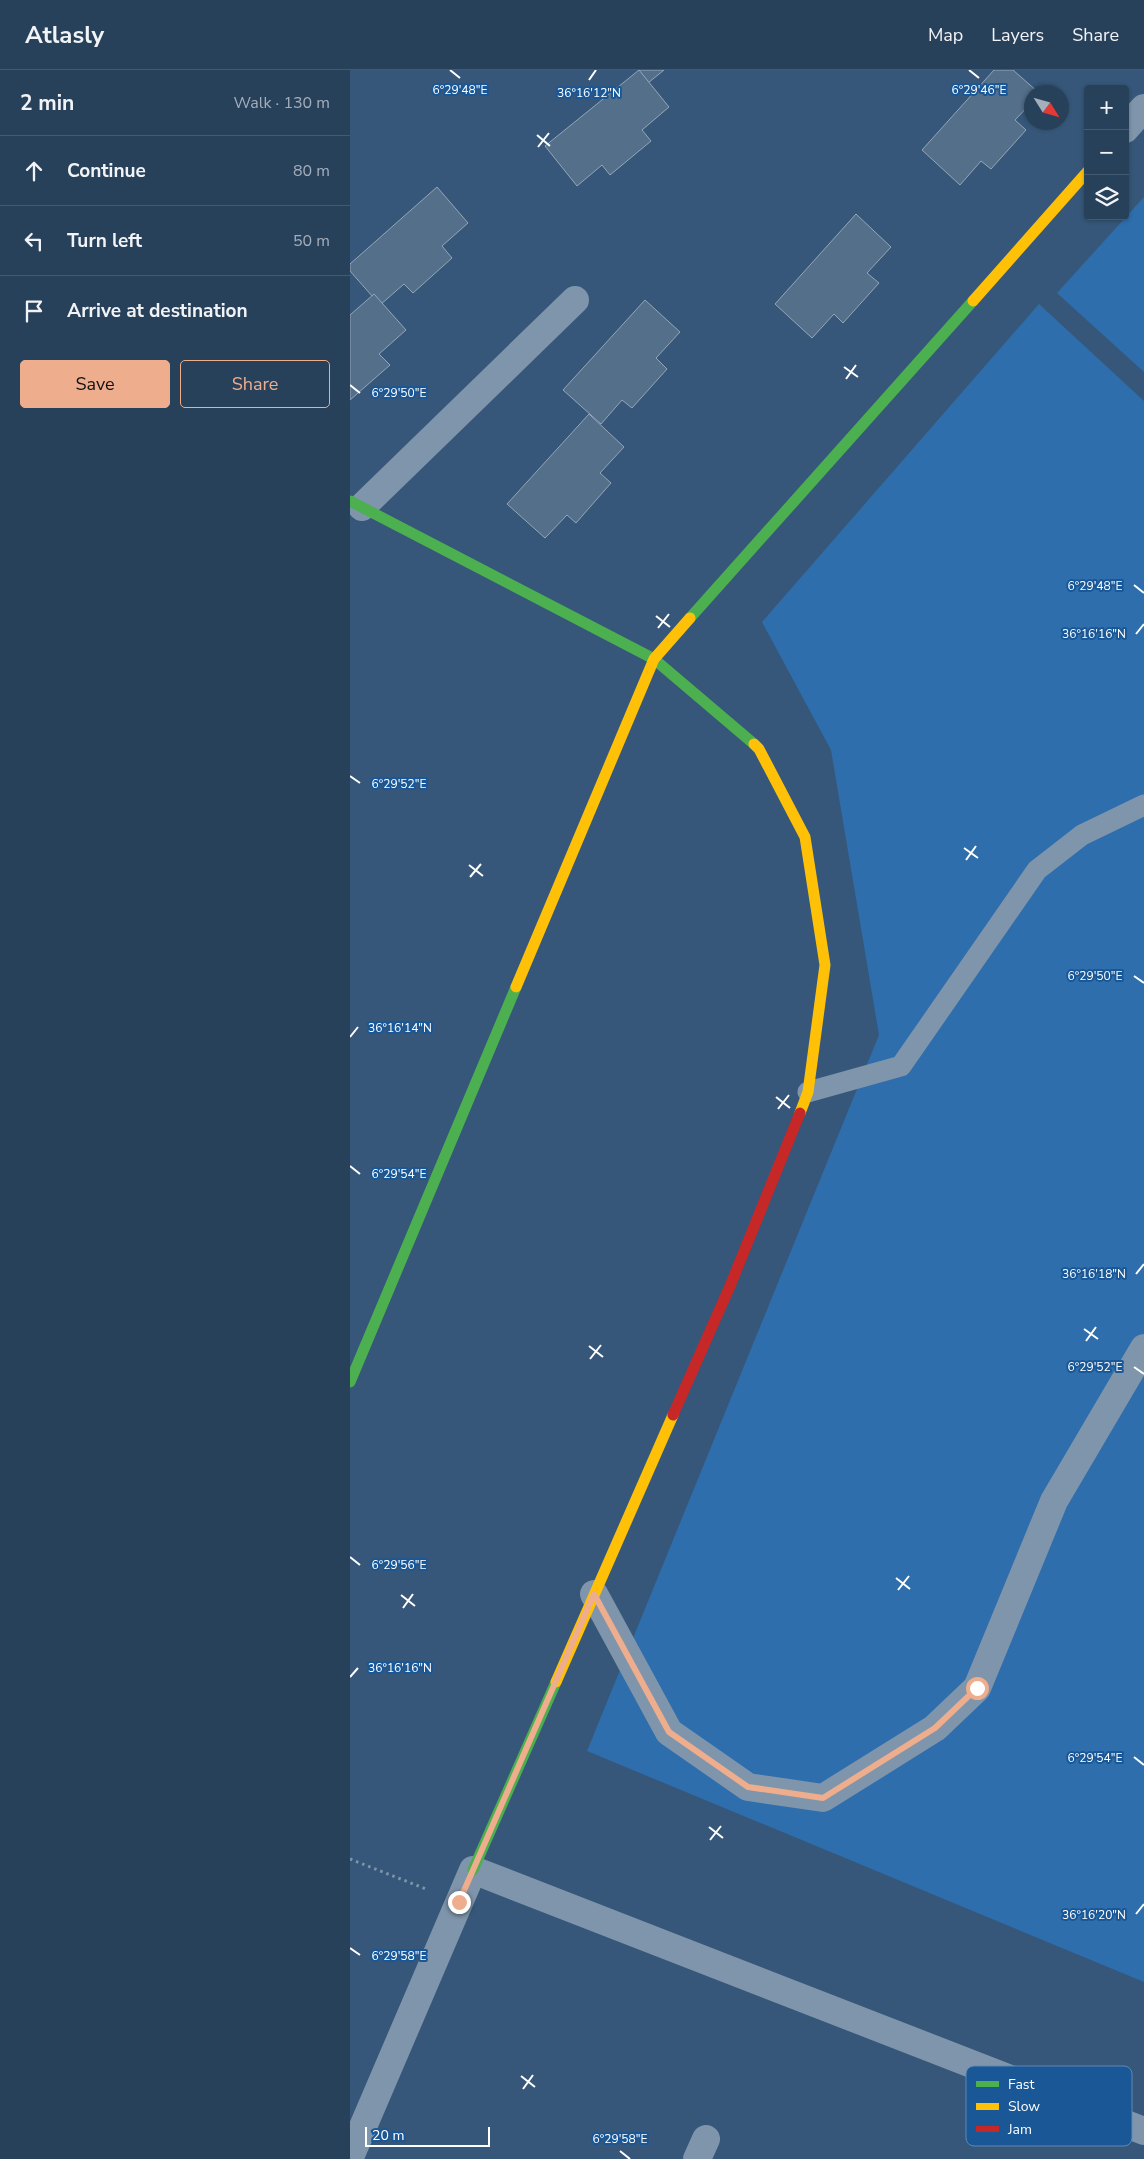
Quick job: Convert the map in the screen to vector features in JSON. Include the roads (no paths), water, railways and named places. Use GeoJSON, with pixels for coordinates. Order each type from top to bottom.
{"type":"FeatureCollection","features":[{"type":"Feature","properties":{"kind":"street"},"geometry":{"type":"LineString","coordinates":[[1129,125],[1144,108]]}},
{"type":"Feature","properties":{"kind":"street"},"geometry":{"type":"LineString","coordinates":[[350,1382],[654,659],[1084,175]]}},
{"type":"Feature","properties":{"kind":"street"},"geometry":{"type":"LineString","coordinates":[[350,2157],[459,1902],[730,1286],[808,1092],[825,965],[805,837],[759,749],[654,659],[356,504],[575,300]]}},
{"type":"Feature","properties":{"kind":"street"},"geometry":{"type":"LineString","coordinates":[[594,1594],[669,1732],[748,1787],[823,1798],[935,1728],[977,1688],[1054,1501],[1144,1348]]}},
{"type":"Feature","properties":{"kind":"street"},"geometry":{"type":"LineString","coordinates":[[474,1870],[975,2066]]}},
{"type":"Feature","properties":{"kind":"street"},"geometry":{"type":"LineString","coordinates":[[1132,2127],[1144,2132]]}},
{"type":"Feature","properties":{"kind":"lane"},"geometry":{"type":"LineString","coordinates":[[808,1092],[901,1066],[1038,870],[1082,835],[1144,805]]}}]}
